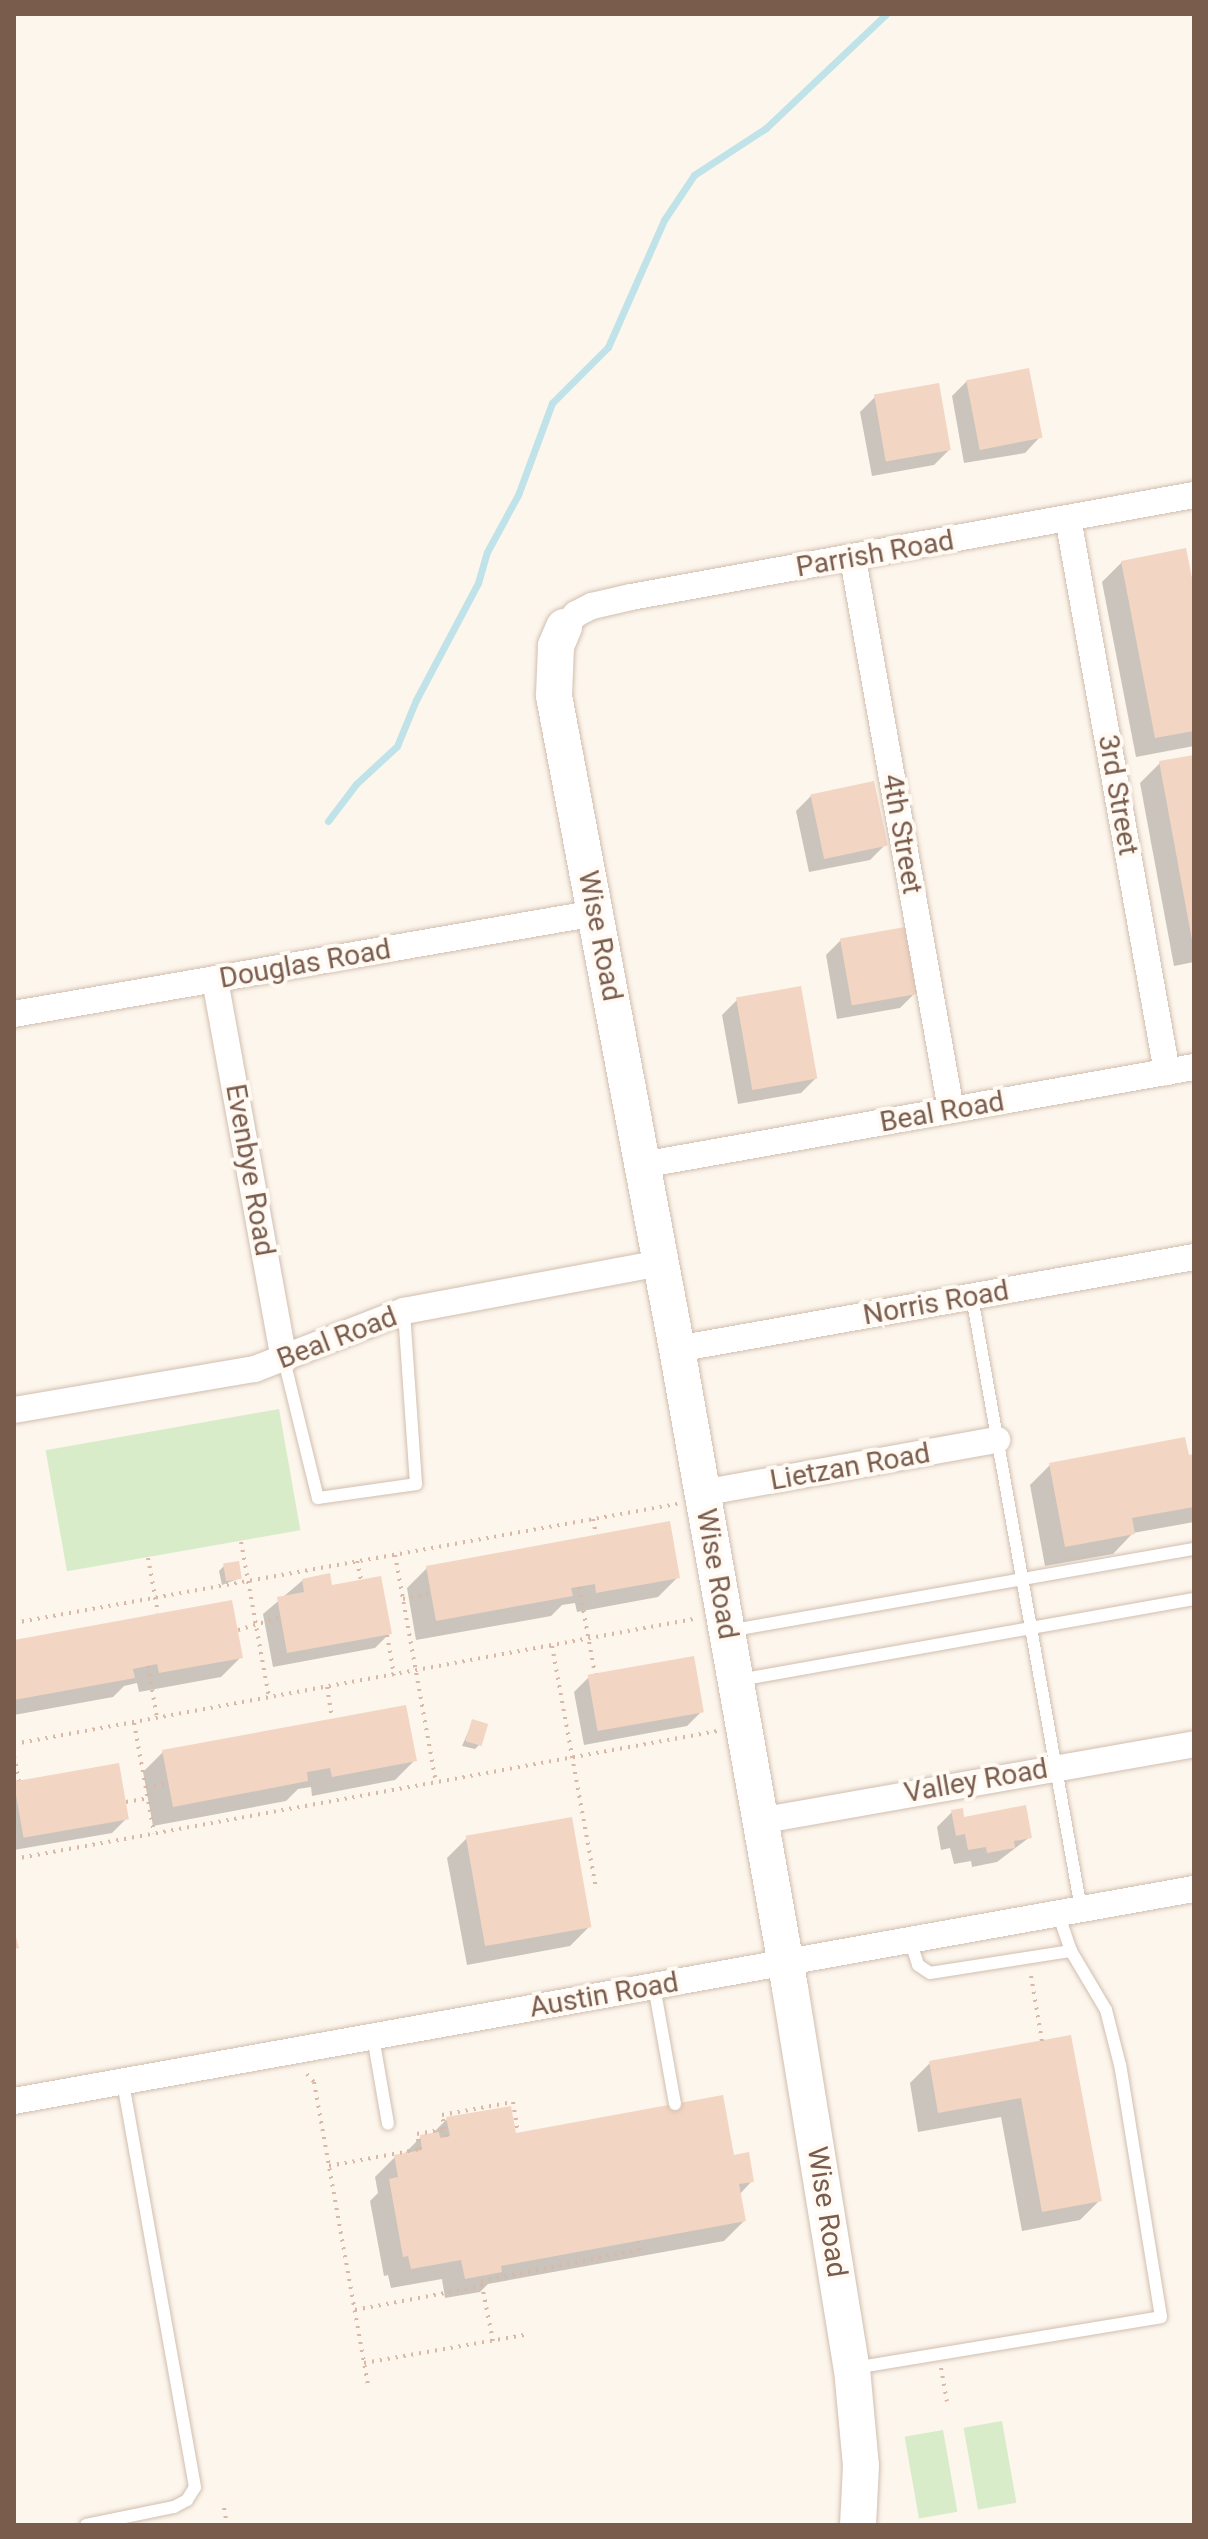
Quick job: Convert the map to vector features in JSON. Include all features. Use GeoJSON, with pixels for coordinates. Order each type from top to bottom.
{"type":"FeatureCollection","features":[{"type":"Feature","properties":{"kind":"street","name":"Parrish Road"},"geometry":{"type":"LineString","coordinates":[[564,627],[576,614],[592,606],[1194,495]]}},
{"type":"Feature","properties":{"kind":"street","name":"3rd Street"},"geometry":{"type":"LineString","coordinates":[[1068,518],[1167,1072]]}},
{"type":"Feature","properties":{"kind":"street","name":"4th Street"},"geometry":{"type":"LineString","coordinates":[[853,559],[951,1110]]}},
{"type":"Feature","properties":{"kind":"street","name":"Wise Road"},"geometry":{"type":"LineString","coordinates":[[564,627],[556,646],[554,696],[677,1349],[785,1963],[852,2369],[861,2466],[858,2525]]}},
{"type":"Feature","properties":{"kind":"street","name":"Douglas Road"},"geometry":{"type":"LineString","coordinates":[[14,1014],[596,913]]}},
{"type":"Feature","properties":{"kind":"street","name":"Evenbye Road"},"geometry":{"type":"LineString","coordinates":[[215,980],[284,1360]]}},
{"type":"Feature","properties":{"kind":"street","name":"Beal Road"},"geometry":{"type":"LineString","coordinates":[[642,1165],[1194,1067]]}},
{"type":"Feature","properties":{"kind":"street","name":"Norris Road"},"geometry":{"type":"LineString","coordinates":[[677,1349],[1194,1257]]}},
{"type":"Feature","properties":{"kind":"street","name":"Beal Road"},"geometry":{"type":"LineString","coordinates":[[14,1410],[226,1375],[284,1360],[404,1311],[660,1263]]}},
{"type":"Feature","properties":{"kind":"street","name":"Lietzan Road"},"geometry":{"type":"LineString","coordinates":[[702,1496],[997,1440]]}},
{"type":"Feature","properties":{"kind":"street","name":"Valley Road"},"geometry":{"type":"LineString","coordinates":[[759,1821],[1194,1744]]}},
{"type":"Feature","properties":{"kind":"street","name":"Austin Road"},"geometry":{"type":"LineString","coordinates":[[14,2101],[1194,1889]]}},
{"type":"Feature","properties":{"kind":"lane"},"geometry":{"type":"LineString","coordinates":[[852,2369],[1161,2317],[1120,2065],[1106,2010],[1071,1951],[1056,1767],[972,1297]]}},
{"type":"Feature","properties":{"kind":"lane"},"geometry":{"type":"LineString","coordinates":[[284,1360],[318,1498],[416,1484],[404,1311]]}},
{"type":"Feature","properties":{"kind":"lane"},"geometry":{"type":"LineString","coordinates":[[726,1623],[1022,1580],[1194,1549]]}},
{"type":"Feature","properties":{"kind":"lane"},"geometry":{"type":"LineString","coordinates":[[736,1680],[1194,1599]]}},
{"type":"Feature","properties":{"kind":"lane"},"geometry":{"type":"LineString","coordinates":[[910,1940],[918,1965],[930,1973],[1071,1951]]}},
{"type":"Feature","properties":{"kind":"lane"},"geometry":{"type":"LineString","coordinates":[[654,1986],[675,2104]]}},
{"type":"Feature","properties":{"kind":"lane"},"geometry":{"type":"LineString","coordinates":[[373,2037],[388,2124]]}},
{"type":"Feature","properties":{"kind":"lane"},"geometry":{"type":"LineString","coordinates":[[86,2525],[174,2507],[187,2500],[195,2487],[123,2081]]}},
{"type":"Feature","properties":{"kind":"path"},"geometry":{"type":"LineString","coordinates":[[14,1623],[593,1519],[702,1496]]}},
{"type":"Feature","properties":{"kind":"path"},"geometry":{"type":"LineString","coordinates":[[593,1519],[596,1535]]}},
{"type":"Feature","properties":{"kind":"path"},"geometry":{"type":"LineString","coordinates":[[241,1542],[269,1698]]}},
{"type":"Feature","properties":{"kind":"path"},"geometry":{"type":"LineString","coordinates":[[395,1555],[436,1782]]}},
{"type":"Feature","properties":{"kind":"path"},"geometry":{"type":"LineString","coordinates":[[148,1558],[158,1613]]}},
{"type":"Feature","properties":{"kind":"path"},"geometry":{"type":"LineString","coordinates":[[357,1561],[361,1580]]}},
{"type":"Feature","properties":{"kind":"path"},"geometry":{"type":"LineString","coordinates":[[579,1587],[595,1674]]}},
{"type":"Feature","properties":{"kind":"path"},"geometry":{"type":"LineString","coordinates":[[403,1599],[431,1593]]}},
{"type":"Feature","properties":{"kind":"path"},"geometry":{"type":"LineString","coordinates":[[238,1630],[255,1622],[281,1617]]}},
{"type":"Feature","properties":{"kind":"path"},"geometry":{"type":"LineString","coordinates":[[14,1744],[588,1639],[726,1623]]}},
{"type":"Feature","properties":{"kind":"path"},"geometry":{"type":"LineString","coordinates":[[387,1635],[394,1675]]}},
{"type":"Feature","properties":{"kind":"path"},"geometry":{"type":"LineString","coordinates":[[552,1646],[596,1888]]}},
{"type":"Feature","properties":{"kind":"path"},"geometry":{"type":"LineString","coordinates":[[148,1666],[157,1718]]}},
{"type":"Feature","properties":{"kind":"path"},"geometry":{"type":"LineString","coordinates":[[327,1687],[332,1718]]}},
{"type":"Feature","properties":{"kind":"path"},"geometry":{"type":"LineString","coordinates":[[134,1723],[154,1833]]}},
{"type":"Feature","properties":{"kind":"path"},"geometry":{"type":"LineString","coordinates":[[14,1859],[743,1727]]}},
{"type":"Feature","properties":{"kind":"path"},"geometry":{"type":"LineString","coordinates":[[14,1756],[19,1781]]}},
{"type":"Feature","properties":{"kind":"path"},"geometry":{"type":"LineString","coordinates":[[146,1787],[168,1783]]}},
{"type":"Feature","properties":{"kind":"path"},"geometry":{"type":"LineString","coordinates":[[126,1802],[148,1798]]}},
{"type":"Feature","properties":{"kind":"path"},"geometry":{"type":"LineString","coordinates":[[1030,1972],[1042,2041]]}},
{"type":"Feature","properties":{"kind":"path"},"geometry":{"type":"LineString","coordinates":[[307,2074],[314,2082],[368,2386]]}},
{"type":"Feature","properties":{"kind":"path"},"geometry":{"type":"LineString","coordinates":[[446,2137],[442,2115],[513,2102],[518,2133]]}},
{"type":"Feature","properties":{"kind":"path"},"geometry":{"type":"LineString","coordinates":[[329,2166],[420,2149],[417,2134],[445,2129]]}},
{"type":"Feature","properties":{"kind":"path"},"geometry":{"type":"LineString","coordinates":[[493,2341],[481,2281],[639,2250],[638,2241]]}},
{"type":"Feature","properties":{"kind":"path"},"geometry":{"type":"LineString","coordinates":[[355,2310],[482,2286]]}},
{"type":"Feature","properties":{"kind":"path"},"geometry":{"type":"LineString","coordinates":[[364,2363],[525,2335]]}},
{"type":"Feature","properties":{"kind":"path"},"geometry":{"type":"LineString","coordinates":[[938,2354],[947,2401]]}},
{"type":"Feature","properties":{"kind":"path"},"geometry":{"type":"LineString","coordinates":[[224,2508],[227,2525]]}},
{"type":"Feature","properties":{"kind":"green space"},"geometry":{"type":"Polygon","coordinates":[[[279,1409],[300,1530],[67,1571],[46,1450],[279,1409]]]}},
{"type":"Feature","properties":{"kind":"green space"},"geometry":{"type":"Polygon","coordinates":[[[1002,2421],[1016,2503],[978,2510],[964,2428],[1002,2421]]]}},
{"type":"Feature","properties":{"kind":"green space"},"geometry":{"type":"Polygon","coordinates":[[[943,2430],[957,2512],[919,2519],[905,2437],[943,2430]]]}},
{"type":"Feature","properties":{"kind":"building"},"geometry":{"type":"Polygon","coordinates":[[[1029,368],[1043,438],[980,450],[966,380],[1029,368]]]}},
{"type":"Feature","properties":{"kind":"building"},"geometry":{"type":"Polygon","coordinates":[[[939,383],[951,450],[886,461],[874,394],[939,383]]]}},
{"type":"Feature","properties":{"kind":"building"},"geometry":{"type":"Polygon","coordinates":[[[1186,548],[1194,588],[1194,731],[1155,738],[1121,561],[1186,548]]]}},
{"type":"Feature","properties":{"kind":"building"},"geometry":{"type":"Polygon","coordinates":[[[1194,755],[1194,940],[1192,940],[1159,761],[1194,755]]]}},
{"type":"Feature","properties":{"kind":"building"},"geometry":{"type":"Polygon","coordinates":[[[874,781],[888,846],[824,859],[810,795],[874,781]]]}},
{"type":"Feature","properties":{"kind":"building"},"geometry":{"type":"Polygon","coordinates":[[[905,927],[917,994],[852,1005],[840,938],[905,927]]]}},
{"type":"Feature","properties":{"kind":"building"},"geometry":{"type":"Polygon","coordinates":[[[801,986],[817,1079],[752,1090],[736,997],[801,986]]]}},
{"type":"Feature","properties":{"kind":"building"},"geometry":{"type":"Polygon","coordinates":[[[1185,1437],[1189,1455],[1194,1454],[1194,1507],[1132,1518],[1135,1534],[1065,1547],[1049,1463],[1185,1437]]]}},
{"type":"Feature","properties":{"kind":"building"},"geometry":{"type":"Polygon","coordinates":[[[670,1521],[680,1578],[596,1593],[595,1584],[571,1588],[573,1596],[436,1621],[426,1566],[670,1521]]]}},
{"type":"Feature","properties":{"kind":"building"},"geometry":{"type":"Polygon","coordinates":[[[239,1561],[242,1579],[226,1581],[223,1564],[239,1561]]]}},
{"type":"Feature","properties":{"kind":"building"},"geometry":{"type":"Polygon","coordinates":[[[330,1573],[332,1585],[381,1576],[392,1634],[287,1653],[277,1597],[304,1592],[302,1579],[330,1573]]]}},
{"type":"Feature","properties":{"kind":"building"},"geometry":{"type":"Polygon","coordinates":[[[232,1600],[243,1658],[159,1673],[157,1664],[133,1669],[135,1678],[14,1700],[14,1640],[232,1600]]]}},
{"type":"Feature","properties":{"kind":"building"},"geometry":{"type":"Polygon","coordinates":[[[694,1656],[704,1712],[598,1731],[588,1675],[694,1656]]]}},
{"type":"Feature","properties":{"kind":"building"},"geometry":{"type":"Polygon","coordinates":[[[406,1705],[417,1761],[332,1777],[330,1768],[307,1772],[308,1781],[173,1807],[162,1750],[406,1705]]]}},
{"type":"Feature","properties":{"kind":"building"},"geometry":{"type":"Polygon","coordinates":[[[472,1719],[488,1724],[482,1746],[465,1741],[472,1719]]]}},
{"type":"Feature","properties":{"kind":"building"},"geometry":{"type":"Polygon","coordinates":[[[119,1763],[129,1819],[24,1838],[14,1782],[119,1763]]]}},
{"type":"Feature","properties":{"kind":"building"},"geometry":{"type":"Polygon","coordinates":[[[1026,1805],[1032,1838],[1014,1841],[1015,1848],[987,1853],[986,1847],[968,1850],[965,1834],[956,1836],[951,1810],[963,1808],[964,1817],[1026,1805]]]}},
{"type":"Feature","properties":{"kind":"building"},"geometry":{"type":"Polygon","coordinates":[[[572,1817],[591,1927],[485,1946],[466,1836],[572,1817]]]}},
{"type":"Feature","properties":{"kind":"building"},"geometry":{"type":"Polygon","coordinates":[[[14,1930],[19,1948],[14,1949],[14,1930]]]}},
{"type":"Feature","properties":{"kind":"building"},"geometry":{"type":"Polygon","coordinates":[[[1071,2035],[1102,2201],[1042,2212],[1021,2098],[938,2113],[929,2061],[1071,2035]]]}},
{"type":"Feature","properties":{"kind":"building"},"geometry":{"type":"Polygon","coordinates":[[[723,2095],[734,2155],[749,2152],[754,2182],[739,2184],[746,2221],[501,2266],[502,2272],[465,2279],[461,2260],[411,2269],[408,2256],[403,2257],[389,2179],[398,2177],[394,2155],[422,2150],[420,2135],[439,2132],[440,2138],[450,2136],[446,2117],[511,2106],[516,2133],[723,2095]]]}},
{"type":"Feature","properties":{"kind":"waterway"},"geometry":{"type":"LineString","coordinates":[[328,821],[356,784],[397,746],[416,700],[478,583],[487,552],[518,495],[552,403],[608,347],[664,220],[694,175],[766,128],[886,14]]}}]}
